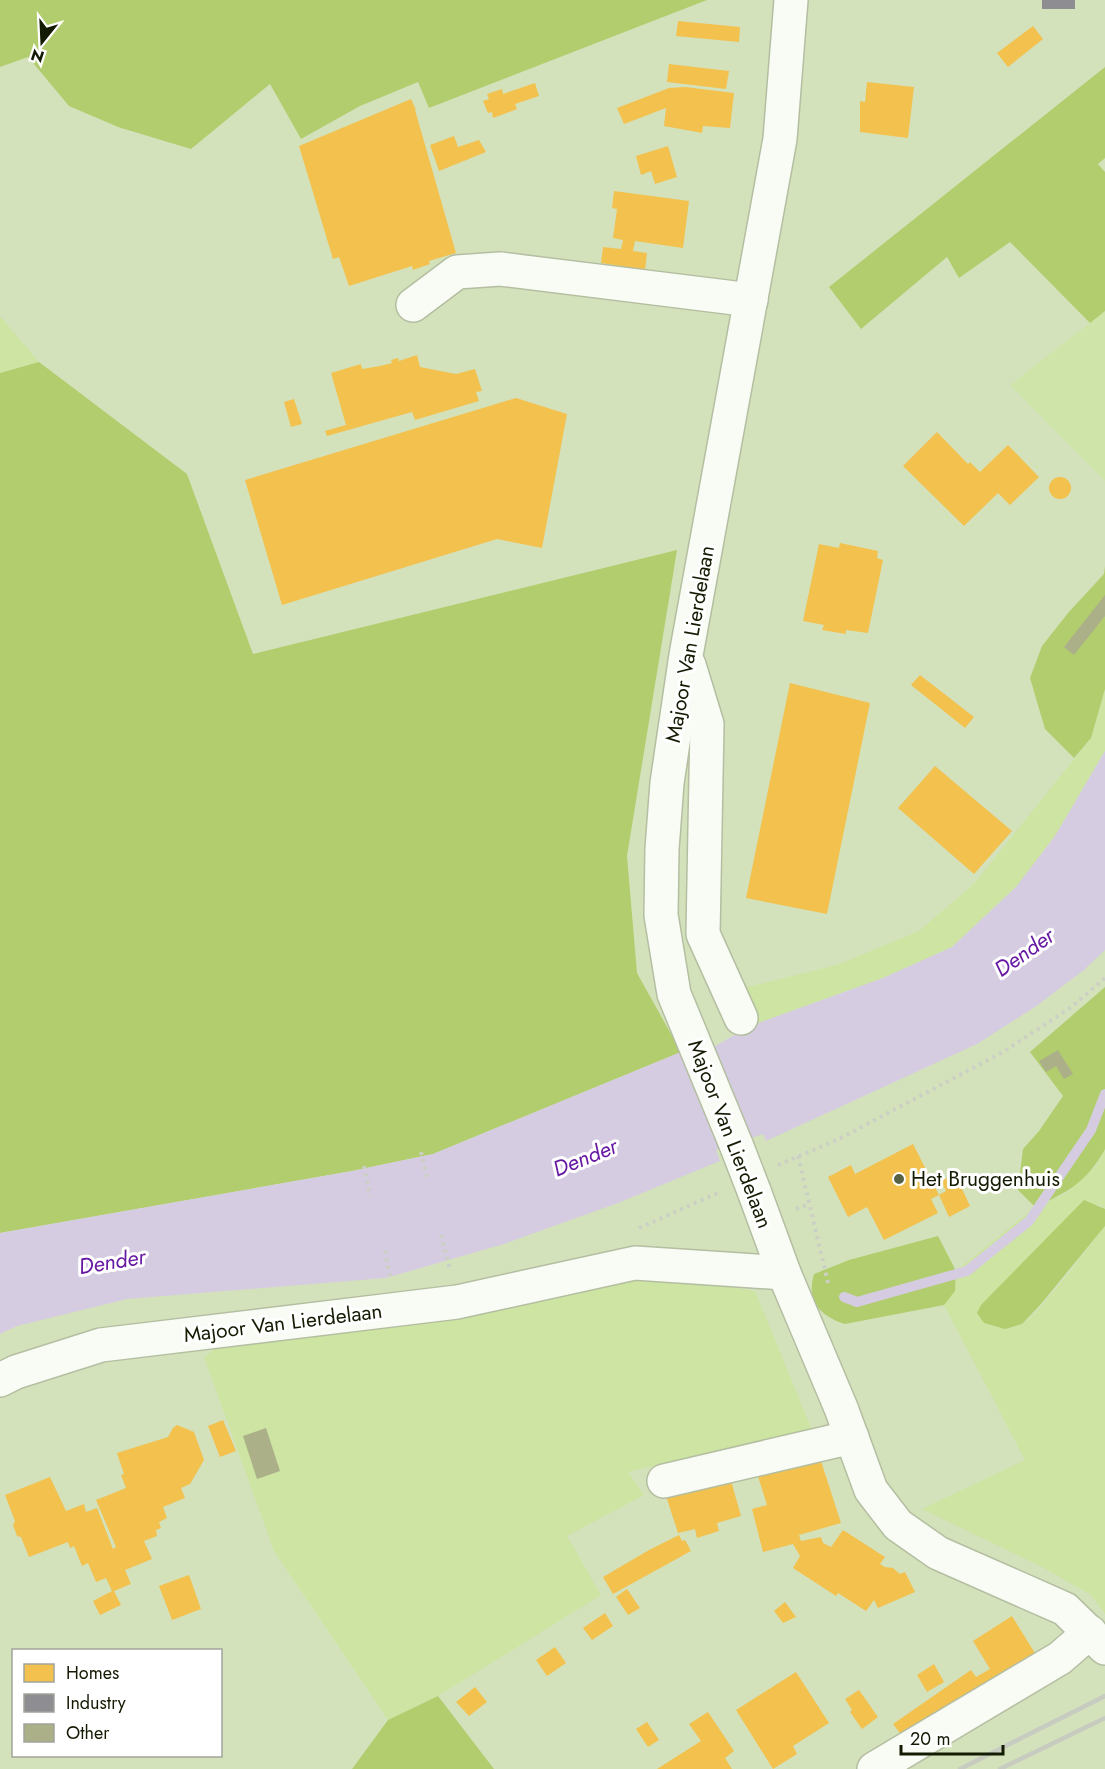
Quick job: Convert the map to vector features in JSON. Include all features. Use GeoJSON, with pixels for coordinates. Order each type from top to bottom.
{"type":"FeatureCollection","features":[{"type":"Feature","properties":{"kind":"street","name":"Majoor Van Lierdelaan"},"geometry":{"type":"LineString","coordinates":[[791,0],[780,139],[686,655],[667,783],[662,849],[661,915],[674,994],[739,1190],[784,1273],[852,1437],[871,1490],[898,1525],[938,1553],[1065,1609],[1098,1640]]}},
{"type":"Feature","properties":{"kind":"street"},"geometry":{"type":"LineString","coordinates":[[413,305],[457,272],[500,269],[751,300]]}},
{"type":"Feature","properties":{"kind":"street"},"geometry":{"type":"LineString","coordinates":[[686,655],[706,724],[703,934],[741,1018]]}},
{"type":"Feature","properties":{"kind":"street","name":"Majoor Van Lierdelaan"},"geometry":{"type":"LineString","coordinates":[[0,1380],[16,1372],[101,1345],[457,1302],[635,1263],[784,1273]]}},
{"type":"Feature","properties":{"kind":"street"},"geometry":{"type":"LineString","coordinates":[[664,1481],[852,1437]]}},
{"type":"Feature","properties":{"kind":"street"},"geometry":{"type":"LineString","coordinates":[[874,1769],[1060,1658],[1098,1640]]}},
{"type":"Feature","properties":{"kind":"path"},"geometry":{"type":"LineString","coordinates":[[777,1166],[837,1140],[1003,1052],[1070,1008],[1105,978]]}},
{"type":"Feature","properties":{"kind":"path"},"geometry":{"type":"LineString","coordinates":[[421,1152],[428,1181]]}},
{"type":"Feature","properties":{"kind":"path"},"geometry":{"type":"LineString","coordinates":[[364,1166],[370,1196]]}},
{"type":"Feature","properties":{"kind":"path"},"geometry":{"type":"LineString","coordinates":[[632,1231],[739,1190]]}},
{"type":"Feature","properties":{"kind":"path"},"geometry":{"type":"LineString","coordinates":[[801,1207],[810,1204]]}},
{"type":"Feature","properties":{"kind":"path"},"geometry":{"type":"LineString","coordinates":[[441,1235],[450,1270]]}},
{"type":"Feature","properties":{"kind":"path"},"geometry":{"type":"LineString","coordinates":[[385,1251],[392,1286]]}},
{"type":"Feature","properties":{"kind":"shaded area"},"geometry":{"type":"Polygon","coordinates":[[[0,0],[707,0],[429,108],[418,82],[360,106],[301,139],[270,84],[191,149],[118,127],[69,106],[28,57],[0,67],[0,0]]]}},
{"type":"Feature","properties":{"kind":"shaded area"},"geometry":{"type":"Polygon","coordinates":[[[1105,67],[1105,158],[1098,164],[1105,172],[1105,311],[1090,323],[1010,242],[959,278],[947,257],[861,329],[829,287],[1105,67]]]}},
{"type":"Feature","properties":{"kind":"shaded area"},"geometry":{"type":"Polygon","coordinates":[[[1105,311],[1105,481],[1010,385],[1105,311]]]}},
{"type":"Feature","properties":{"kind":"shaded area"},"geometry":{"type":"Polygon","coordinates":[[[0,316],[39,362],[0,373],[0,316]]]}},
{"type":"Feature","properties":{"kind":"shaded area"},"geometry":{"type":"Polygon","coordinates":[[[39,362],[187,474],[253,654],[677,550],[627,856],[637,973],[681,1052],[433,1154],[352,1171],[0,1233],[0,373],[39,362]]]}},
{"type":"Feature","properties":{"kind":"shaded area"},"geometry":{"type":"Polygon","coordinates":[[[1105,566],[1105,689],[1091,738],[1074,758],[1045,729],[1030,678],[1042,646],[1068,613],[1104,574],[1105,566]]]}},
{"type":"Feature","properties":{"kind":"shaded area"},"geometry":{"type":"Polygon","coordinates":[[[1105,689],[1105,751],[1055,836],[1016,887],[952,947],[883,978],[750,1026],[740,989],[837,965],[919,931],[974,884],[1091,738],[1105,689]]]}},
{"type":"Feature","properties":{"kind":"shaded area"},"geometry":{"type":"Polygon","coordinates":[[[1105,987],[1105,1149],[1091,1170],[1076,1185],[1035,1207],[1018,1190],[1023,1149],[1039,1131],[1063,1096],[1030,1052],[1105,987]]]}},
{"type":"Feature","properties":{"kind":"shaded area"},"geometry":{"type":"Polygon","coordinates":[[[1105,1149],[1105,1209],[1098,1204],[1009,1278],[981,1305],[984,1323],[1006,1328],[1020,1325],[1038,1310],[1105,1226],[1105,1614],[1091,1595],[1042,1567],[922,1509],[1025,1460],[944,1305],[955,1291],[956,1271],[1035,1207],[1065,1194],[1096,1166],[1105,1149]]]}},
{"type":"Feature","properties":{"kind":"shaded area"},"geometry":{"type":"Polygon","coordinates":[[[1084,1200],[1105,1209],[1105,1226],[1022,1324],[1005,1329],[984,1323],[977,1313],[981,1305],[1084,1200]]]}},
{"type":"Feature","properties":{"kind":"shaded area"},"geometry":{"type":"Polygon","coordinates":[[[938,1236],[956,1271],[955,1291],[944,1305],[845,1324],[828,1317],[817,1306],[812,1292],[814,1274],[849,1260],[938,1236]]]}},
{"type":"Feature","properties":{"kind":"shaded area"},"geometry":{"type":"Polygon","coordinates":[[[664,1277],[755,1291],[812,1430],[628,1472],[644,1495],[567,1536],[601,1595],[438,1696],[388,1720],[274,1551],[204,1357],[223,1343],[534,1289],[664,1277]]]}},
{"type":"Feature","properties":{"kind":"shaded area"},"geometry":{"type":"Polygon","coordinates":[[[438,1696],[494,1769],[352,1769],[388,1720],[438,1696]]]}},
{"type":"Feature","properties":{"kind":"water","name":"Dender"},"geometry":{"type":"Polygon","coordinates":[[[1105,751],[1105,950],[1084,970],[1035,1007],[977,1044],[766,1141],[763,1134],[716,1150],[720,1161],[618,1203],[504,1244],[386,1278],[127,1299],[17,1326],[0,1334],[0,1233],[352,1171],[433,1154],[681,1052],[686,1059],[750,1026],[883,978],[952,947],[1016,887],[1055,836],[1105,751]]]}},
{"type":"Feature","properties":{"kind":"building: Homes"},"geometry":{"type":"Polygon","coordinates":[[[678,21],[740,27],[739,42],[676,36],[678,21]]]}},
{"type":"Feature","properties":{"kind":"building: Homes"},"geometry":{"type":"Polygon","coordinates":[[[1033,26],[1043,39],[1008,67],[997,53],[1033,26]]]}},
{"type":"Feature","properties":{"kind":"building: Homes"},"geometry":{"type":"Polygon","coordinates":[[[669,64],[729,71],[726,89],[667,82],[669,64]]]}},
{"type":"Feature","properties":{"kind":"building: Homes"},"geometry":{"type":"Polygon","coordinates":[[[867,82],[914,87],[908,138],[860,132],[860,101],[865,102],[867,82]]]}},
{"type":"Feature","properties":{"kind":"building: Homes"},"geometry":{"type":"Polygon","coordinates":[[[535,83],[539,96],[515,104],[517,109],[493,118],[492,112],[488,113],[483,101],[489,99],[487,94],[502,89],[503,94],[535,83]]]}},
{"type":"Feature","properties":{"kind":"building: Homes"},"geometry":{"type":"Polygon","coordinates":[[[685,87],[734,93],[730,128],[703,126],[702,133],[664,126],[666,108],[624,124],[617,108],[669,88],[685,87]]]}},
{"type":"Feature","properties":{"kind":"building: Homes"},"geometry":{"type":"Polygon","coordinates":[[[411,99],[456,253],[429,261],[430,264],[413,270],[412,266],[349,286],[339,257],[333,259],[299,146],[411,99]]]}},
{"type":"Feature","properties":{"kind":"building: Homes"},"geometry":{"type":"Polygon","coordinates":[[[454,136],[458,147],[479,140],[486,152],[439,171],[430,145],[454,136]]]}},
{"type":"Feature","properties":{"kind":"building: Homes"},"geometry":{"type":"Polygon","coordinates":[[[668,146],[677,177],[655,184],[651,171],[641,175],[636,156],[668,146]]]}},
{"type":"Feature","properties":{"kind":"building: Homes"},"geometry":{"type":"Polygon","coordinates":[[[614,191],[689,201],[683,248],[635,241],[633,251],[647,253],[645,270],[601,263],[603,247],[621,249],[623,240],[613,238],[617,209],[612,208],[614,191]]]}},
{"type":"Feature","properties":{"kind":"building: Homes"},"geometry":{"type":"Polygon","coordinates":[[[417,355],[420,367],[456,374],[475,369],[482,391],[476,392],[479,401],[415,420],[412,412],[327,436],[325,431],[346,425],[331,373],[361,364],[362,369],[380,366],[392,363],[391,360],[398,358],[399,361],[417,355]]]}},
{"type":"Feature","properties":{"kind":"building: Homes"},"geometry":{"type":"Polygon","coordinates":[[[516,398],[567,414],[542,548],[497,539],[282,605],[245,480],[516,398]]]}},
{"type":"Feature","properties":{"kind":"building: Homes"},"geometry":{"type":"Polygon","coordinates":[[[294,399],[302,424],[291,427],[284,402],[294,399]]]}},
{"type":"Feature","properties":{"kind":"building: Homes"},"geometry":{"type":"Polygon","coordinates":[[[937,432],[968,464],[970,462],[980,472],[1008,445],[1039,477],[1010,505],[998,493],[964,526],[903,466],[937,432]]]}},
{"type":"Feature","properties":{"kind":"building: Homes"},"geometry":{"type":"Polygon","coordinates":[[[1060,477],[1068,480],[1071,488],[1068,496],[1060,499],[1052,496],[1049,488],[1052,480],[1060,477]]]}},
{"type":"Feature","properties":{"kind":"building: Homes"},"geometry":{"type":"Polygon","coordinates":[[[840,543],[878,551],[877,558],[883,560],[868,633],[846,630],[846,634],[822,630],[824,625],[803,621],[819,544],[839,548],[840,543]]]}},
{"type":"Feature","properties":{"kind":"building: Homes"},"geometry":{"type":"Polygon","coordinates":[[[920,675],[974,717],[965,728],[911,685],[920,675]]]}},
{"type":"Feature","properties":{"kind":"building: Homes"},"geometry":{"type":"Polygon","coordinates":[[[790,683],[870,703],[827,914],[746,898],[790,683]]]}},
{"type":"Feature","properties":{"kind":"building: Homes"},"geometry":{"type":"Polygon","coordinates":[[[935,766],[1012,831],[974,874],[898,808],[935,766]]]}},
{"type":"Feature","properties":{"kind":"building: Homes"},"geometry":{"type":"Polygon","coordinates":[[[913,1144],[939,1195],[931,1199],[938,1213],[884,1240],[867,1207],[848,1217],[828,1177],[851,1165],[855,1174],[913,1144]]]}},
{"type":"Feature","properties":{"kind":"building: Homes"},"geometry":{"type":"Polygon","coordinates":[[[955,1174],[970,1206],[949,1217],[939,1195],[946,1191],[941,1181],[955,1174]]]}},
{"type":"Feature","properties":{"kind":"building: Homes"},"geometry":{"type":"Polygon","coordinates":[[[223,1420],[236,1451],[220,1457],[208,1426],[223,1420]]]}},
{"type":"Feature","properties":{"kind":"building: Homes"},"geometry":{"type":"Polygon","coordinates":[[[177,1425],[194,1432],[204,1460],[190,1484],[181,1488],[185,1498],[163,1507],[167,1518],[159,1522],[161,1528],[156,1530],[157,1536],[144,1541],[152,1559],[125,1570],[131,1584],[114,1591],[121,1605],[100,1615],[93,1601],[112,1591],[106,1578],[96,1582],[88,1563],[82,1566],[74,1546],[70,1548],[68,1542],[29,1557],[21,1537],[17,1536],[13,1525],[15,1521],[5,1495],[50,1477],[66,1511],[84,1504],[86,1512],[97,1508],[113,1549],[116,1547],[96,1500],[126,1488],[117,1453],[168,1437],[177,1425]]]}},
{"type":"Feature","properties":{"kind":"building: Homes"},"geometry":{"type":"Polygon","coordinates":[[[820,1458],[841,1523],[799,1535],[801,1541],[821,1537],[823,1543],[831,1547],[843,1530],[885,1557],[880,1564],[893,1568],[900,1574],[905,1572],[915,1592],[878,1608],[874,1600],[866,1611],[838,1593],[836,1596],[793,1568],[800,1556],[793,1544],[763,1552],[752,1509],[767,1505],[757,1473],[820,1458]]]}},
{"type":"Feature","properties":{"kind":"building: Homes"},"geometry":{"type":"Polygon","coordinates":[[[730,1477],[741,1516],[717,1523],[719,1531],[697,1538],[695,1529],[678,1533],[666,1496],[730,1477]]]}},
{"type":"Feature","properties":{"kind":"building: Homes"},"geometry":{"type":"Polygon","coordinates":[[[679,1535],[691,1551],[613,1594],[603,1577],[679,1535]]]}},
{"type":"Feature","properties":{"kind":"building: Homes"},"geometry":{"type":"Polygon","coordinates":[[[189,1575],[201,1609],[172,1620],[159,1586],[189,1575]]]}},
{"type":"Feature","properties":{"kind":"building: Homes"},"geometry":{"type":"Polygon","coordinates":[[[627,1589],[640,1608],[628,1615],[616,1597],[627,1589]]]}},
{"type":"Feature","properties":{"kind":"building: Homes"},"geometry":{"type":"Polygon","coordinates":[[[785,1602],[796,1617],[783,1623],[774,1611],[785,1602]]]}},
{"type":"Feature","properties":{"kind":"building: Homes"},"geometry":{"type":"Polygon","coordinates":[[[605,1613],[613,1626],[592,1640],[583,1628],[605,1613]]]}},
{"type":"Feature","properties":{"kind":"building: Homes"},"geometry":{"type":"Polygon","coordinates":[[[1012,1616],[1038,1658],[905,1740],[893,1724],[971,1670],[976,1677],[990,1669],[973,1641],[1012,1616]]]}},
{"type":"Feature","properties":{"kind":"building: Homes"},"geometry":{"type":"Polygon","coordinates":[[[555,1647],[566,1663],[547,1676],[536,1660],[555,1647]]]}},
{"type":"Feature","properties":{"kind":"building: Homes"},"geometry":{"type":"Polygon","coordinates":[[[934,1664],[944,1682],[927,1692],[917,1675],[934,1664]]]}},
{"type":"Feature","properties":{"kind":"building: Homes"},"geometry":{"type":"Polygon","coordinates":[[[796,1672],[829,1723],[793,1746],[797,1754],[773,1769],[736,1710],[796,1672]]]}},
{"type":"Feature","properties":{"kind":"building: Homes"},"geometry":{"type":"Polygon","coordinates":[[[475,1687],[487,1702],[469,1716],[456,1702],[475,1687]]]}},
{"type":"Feature","properties":{"kind":"building: Homes"},"geometry":{"type":"Polygon","coordinates":[[[859,1690],[878,1717],[862,1729],[850,1712],[852,1710],[845,1699],[859,1690]]]}},
{"type":"Feature","properties":{"kind":"building: Homes"},"geometry":{"type":"Polygon","coordinates":[[[708,1712],[734,1751],[725,1758],[732,1769],[657,1769],[701,1741],[689,1724],[708,1712]]]}},
{"type":"Feature","properties":{"kind":"building: Homes"},"geometry":{"type":"Polygon","coordinates":[[[647,1722],[659,1740],[648,1747],[636,1729],[647,1722]]]}},
{"type":"Feature","properties":{"kind":"building: Industry"},"geometry":{"type":"Polygon","coordinates":[[[1042,0],[1075,0],[1075,9],[1042,9],[1042,0]]]}},
{"type":"Feature","properties":{"kind":"building: Other"},"geometry":{"type":"Polygon","coordinates":[[[1105,595],[1105,616],[1074,655],[1064,647],[1105,595]]]}},
{"type":"Feature","properties":{"kind":"building: Other"},"geometry":{"type":"Polygon","coordinates":[[[1058,1050],[1073,1074],[1064,1079],[1056,1066],[1046,1072],[1039,1061],[1058,1050]]]}},
{"type":"Feature","properties":{"kind":"building: Other"},"geometry":{"type":"Polygon","coordinates":[[[266,1428],[280,1471],[257,1479],[243,1436],[266,1428]]]}},
{"type":"Feature","properties":{"kind":"waterway"},"geometry":{"type":"LineString","coordinates":[[844,1297],[857,1302],[967,1271],[1029,1221],[1091,1130],[1105,1094]]}},
{"type":"Feature","properties":{"kind":"railway"},"geometry":{"type":"LineString","coordinates":[[960,1769],[1105,1696]]}},
{"type":"Feature","properties":{"kind":"railway"},"geometry":{"type":"LineString","coordinates":[[1000,1769],[1105,1718]]}},
{"type":"Feature","properties":{"kind":"place","name":"Het Bruggenhuis"},"geometry":{"type":"Point","coordinates":[899,1179]}}]}
